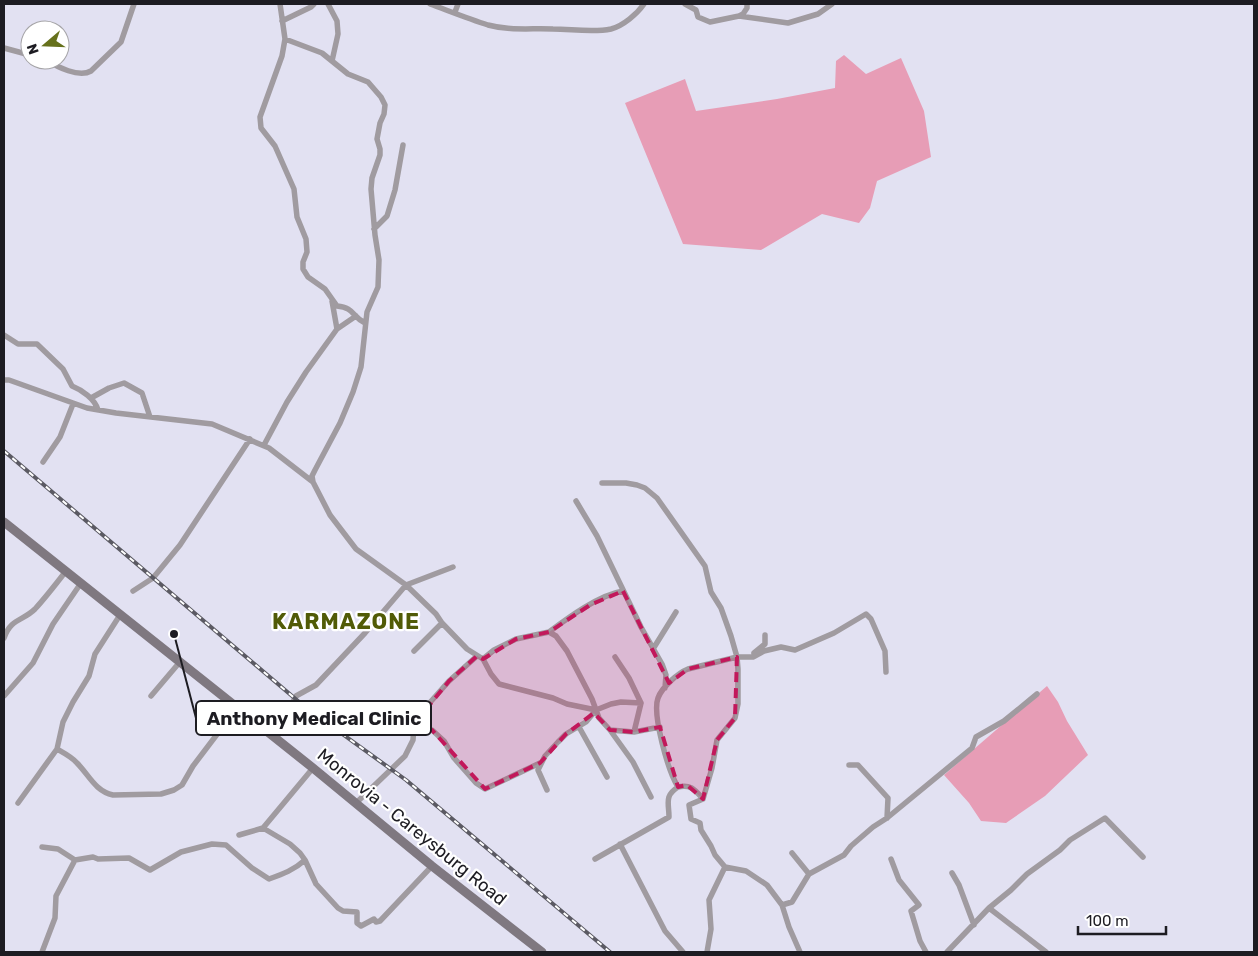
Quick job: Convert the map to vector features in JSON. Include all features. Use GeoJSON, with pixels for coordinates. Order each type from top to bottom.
{"type":"FeatureCollection","features":[{"type":"Feature","properties":{"kind":"main road","name":"Monrovia - Careysburg Road"},"geometry":{"type":"LineString","coordinates":[[4,522],[542,952]]}},
{"type":"Feature","properties":{"kind":"street"},"geometry":{"type":"LineString","coordinates":[[68,70],[87,74],[121,42],[134,4]]}},
{"type":"Feature","properties":{"kind":"street"},"geometry":{"type":"LineString","coordinates":[[280,4],[285,39],[282,56],[260,117],[261,128],[275,146],[294,189],[297,217],[306,239],[307,252],[303,262],[303,269],[308,276],[325,289],[337,306],[347,307],[364,323]]}},
{"type":"Feature","properties":{"kind":"street"},"geometry":{"type":"LineString","coordinates":[[282,21],[314,4]]}},
{"type":"Feature","properties":{"kind":"street"},"geometry":{"type":"LineString","coordinates":[[328,4],[337,21],[338,34],[332,61]]}},
{"type":"Feature","properties":{"kind":"street"},"geometry":{"type":"LineString","coordinates":[[430,4],[489,25],[512,29],[600,30],[611,29],[622,24],[640,10],[644,4]]}},
{"type":"Feature","properties":{"kind":"street"},"geometry":{"type":"LineString","coordinates":[[455,12],[458,4]]}},
{"type":"Feature","properties":{"kind":"street"},"geometry":{"type":"LineString","coordinates":[[686,4],[696,10],[698,17],[710,22],[739,16],[788,23],[818,14],[832,4]]}},
{"type":"Feature","properties":{"kind":"street"},"geometry":{"type":"LineString","coordinates":[[739,16],[743,14],[748,4]]}},
{"type":"Feature","properties":{"kind":"street"},"geometry":{"type":"LineString","coordinates":[[285,39],[322,53],[348,74],[368,82],[381,97],[384,105],[384,114],[377,139],[380,154],[372,178],[371,190],[379,260],[378,287],[370,302],[364,323],[364,345],[357,380],[343,417],[312,476],[313,482],[330,515],[356,549],[406,585],[436,614],[467,649],[483,659],[490,674],[499,684],[553,698],[567,704],[596,710]]}},
{"type":"Feature","properties":{"kind":"street"},"geometry":{"type":"LineString","coordinates":[[4,48],[20,52]]}},
{"type":"Feature","properties":{"kind":"street"},"geometry":{"type":"LineString","coordinates":[[374,229],[387,216],[395,190],[403,145]]}},
{"type":"Feature","properties":{"kind":"street"},"geometry":{"type":"LineString","coordinates":[[332,300],[337,329]]}},
{"type":"Feature","properties":{"kind":"street"},"geometry":{"type":"LineString","coordinates":[[264,446],[287,402],[337,329],[356,316]]}},
{"type":"Feature","properties":{"kind":"street"},"geometry":{"type":"LineString","coordinates":[[4,334],[18,344],[37,344],[63,369],[72,386],[80,389],[91,398],[98,410]]}},
{"type":"Feature","properties":{"kind":"street"},"geometry":{"type":"LineString","coordinates":[[4,380],[9,380],[73,404],[98,410],[212,424],[264,446],[313,482]]}},
{"type":"Feature","properties":{"kind":"street"},"geometry":{"type":"LineString","coordinates":[[91,398],[124,383],[142,393],[150,417]]}},
{"type":"Feature","properties":{"kind":"street"},"geometry":{"type":"LineString","coordinates":[[43,462],[60,437],[73,404]]}},
{"type":"Feature","properties":{"kind":"street"},"geometry":{"type":"LineString","coordinates":[[133,591],[153,578],[180,545],[250,439]]}},
{"type":"Feature","properties":{"kind":"street"},"geometry":{"type":"LineString","coordinates":[[602,483],[637,485],[645,488],[657,498],[705,566],[711,592],[724,615],[737,657],[738,704],[735,718],[717,740],[712,768],[703,799]]}},
{"type":"Feature","properties":{"kind":"street"},"geometry":{"type":"LineString","coordinates":[[576,501],[597,536],[623,591],[662,664],[666,675],[665,688]]}},
{"type":"Feature","properties":{"kind":"street"},"geometry":{"type":"LineString","coordinates":[[274,737],[296,696],[316,685],[365,633],[406,585],[453,568]]}},
{"type":"Feature","properties":{"kind":"street"},"geometry":{"type":"LineString","coordinates":[[4,638],[7,631],[17,620],[34,610],[66,571]]}},
{"type":"Feature","properties":{"kind":"street"},"geometry":{"type":"LineString","coordinates":[[4,696],[33,663],[54,624],[81,583]]}},
{"type":"Feature","properties":{"kind":"street"},"geometry":{"type":"LineString","coordinates":[[483,659],[494,650],[516,639],[549,632],[590,605],[623,591]]}},
{"type":"Feature","properties":{"kind":"street"},"geometry":{"type":"LineString","coordinates":[[653,649],[676,612]]}},
{"type":"Feature","properties":{"kind":"street"},"geometry":{"type":"LineString","coordinates":[[678,787],[671,776],[668,760],[662,745],[656,709],[658,696],[670,681],[682,671],[737,657],[753,657],[764,651],[781,647],[795,650],[834,633],[866,614],[871,619],[885,651],[886,672]]}},
{"type":"Feature","properties":{"kind":"street"},"geometry":{"type":"LineString","coordinates":[[18,803],[57,749],[63,722],[72,702],[89,676],[95,654],[120,615]]}},
{"type":"Feature","properties":{"kind":"street"},"geometry":{"type":"LineString","coordinates":[[414,651],[442,623]]}},
{"type":"Feature","properties":{"kind":"street"},"geometry":{"type":"LineString","coordinates":[[549,632],[556,636],[567,651],[592,699],[598,718],[610,730],[633,762],[651,797]]}},
{"type":"Feature","properties":{"kind":"street"},"geometry":{"type":"LineString","coordinates":[[753,657],[754,652],[765,644],[765,636]]}},
{"type":"Feature","properties":{"kind":"street"},"geometry":{"type":"LineString","coordinates":[[356,803],[405,756],[410,748],[414,724],[435,695],[476,656]]}},
{"type":"Feature","properties":{"kind":"street"},"geometry":{"type":"LineString","coordinates":[[616,657],[641,703],[634,732]]}},
{"type":"Feature","properties":{"kind":"street"},"geometry":{"type":"LineString","coordinates":[[151,696],[179,663]]}},
{"type":"Feature","properties":{"kind":"street"},"geometry":{"type":"LineString","coordinates":[[782,905],[792,902],[809,874],[844,855],[851,846],[873,827],[887,818],[972,748],[976,737],[1004,721],[1037,694]]}},
{"type":"Feature","properties":{"kind":"street"},"geometry":{"type":"LineString","coordinates":[[547,790],[538,770],[540,763],[566,734],[579,727],[596,710],[621,702],[641,703]]}},
{"type":"Feature","properties":{"kind":"street"},"geometry":{"type":"LineString","coordinates":[[57,749],[76,762],[101,791],[106,794],[161,794],[174,790],[182,784],[237,708]]}},
{"type":"Feature","properties":{"kind":"street"},"geometry":{"type":"LineString","coordinates":[[579,727],[607,777]]}},
{"type":"Feature","properties":{"kind":"street"},"geometry":{"type":"LineString","coordinates":[[610,730],[634,732],[660,727]]}},
{"type":"Feature","properties":{"kind":"street"},"geometry":{"type":"LineString","coordinates":[[414,732],[432,730],[444,741],[454,758],[476,784],[485,789],[540,763]]}},
{"type":"Feature","properties":{"kind":"street"},"geometry":{"type":"LineString","coordinates":[[849,765],[858,765],[886,794],[889,804],[887,818]]}},
{"type":"Feature","properties":{"kind":"street"},"geometry":{"type":"LineString","coordinates":[[238,835],[263,828],[313,768]]}},
{"type":"Feature","properties":{"kind":"street"},"geometry":{"type":"LineString","coordinates":[[595,859],[669,818],[668,797],[678,787],[689,786],[703,799]]}},
{"type":"Feature","properties":{"kind":"street"},"geometry":{"type":"LineString","coordinates":[[703,799],[689,805],[691,819],[700,823],[701,830],[714,855],[724,866],[746,871],[767,885],[782,905],[800,952]]}},
{"type":"Feature","properties":{"kind":"street"},"geometry":{"type":"LineString","coordinates":[[947,952],[989,908],[1027,874],[1060,850],[1070,840],[1105,818],[1143,857]]}},
{"type":"Feature","properties":{"kind":"street"},"geometry":{"type":"LineString","coordinates":[[263,828],[290,844],[305,860],[321,890],[343,911],[357,912],[357,923],[361,926],[374,919],[376,922],[380,921],[432,866]]}},
{"type":"Feature","properties":{"kind":"street"},"geometry":{"type":"LineString","coordinates":[[42,847],[58,849],[75,860],[93,857],[98,859],[129,858],[150,870],[181,852],[212,844],[226,845],[252,868],[269,879],[289,872],[305,860]]}},
{"type":"Feature","properties":{"kind":"street"},"geometry":{"type":"LineString","coordinates":[[620,844],[665,931],[683,952]]}},
{"type":"Feature","properties":{"kind":"street"},"geometry":{"type":"LineString","coordinates":[[792,853],[809,874]]}},
{"type":"Feature","properties":{"kind":"street"},"geometry":{"type":"LineString","coordinates":[[891,859],[899,880],[919,905],[911,911],[920,941],[926,952]]}},
{"type":"Feature","properties":{"kind":"street"},"geometry":{"type":"LineString","coordinates":[[42,952],[54,918],[56,896],[75,860]]}},
{"type":"Feature","properties":{"kind":"street"},"geometry":{"type":"LineString","coordinates":[[707,952],[711,929],[709,900],[724,866]]}},
{"type":"Feature","properties":{"kind":"street"},"geometry":{"type":"LineString","coordinates":[[952,873],[959,885],[974,925]]}},
{"type":"Feature","properties":{"kind":"street"},"geometry":{"type":"LineString","coordinates":[[989,908],[1046,952]]}},
{"type":"Feature","properties":{"kind":"highlighted area"},"geometry":{"type":"Polygon","coordinates":[[[623,591],[669,683],[688,669],[737,657],[735,718],[717,740],[703,799],[687,785],[678,787],[660,727],[634,732],[610,730],[594,713],[566,734],[540,763],[485,789],[432,730],[414,732],[414,724],[449,681],[477,656],[483,659],[516,639],[549,632],[590,605],[623,591]]]}},
{"type":"Feature","properties":{"kind":"shaded area"},"geometry":{"type":"Polygon","coordinates":[[[844,55],[866,74],[901,58],[924,111],[931,157],[877,181],[870,208],[859,223],[822,214],[761,250],[683,244],[625,103],[685,79],[696,111],[835,88],[836,61],[844,55]]]}},
{"type":"Feature","properties":{"kind":"shaded area"},"geometry":{"type":"Polygon","coordinates":[[[1047,686],[1088,755],[1045,796],[1006,823],[981,821],[969,803],[944,775],[1047,686]]]}},
{"type":"Feature","properties":{"kind":"railway"},"geometry":{"type":"LineString","coordinates":[[4,451],[305,707],[406,780],[610,952]]}},
{"type":"Feature","properties":{"kind":"place","name":"Anthony Medical Clinic"},"geometry":{"type":"Point","coordinates":[174,634]}},
{"type":"Feature","properties":{"kind":"district","name":"KARMAZONE"},"geometry":{"type":"Point","coordinates":[346,621]}}]}
